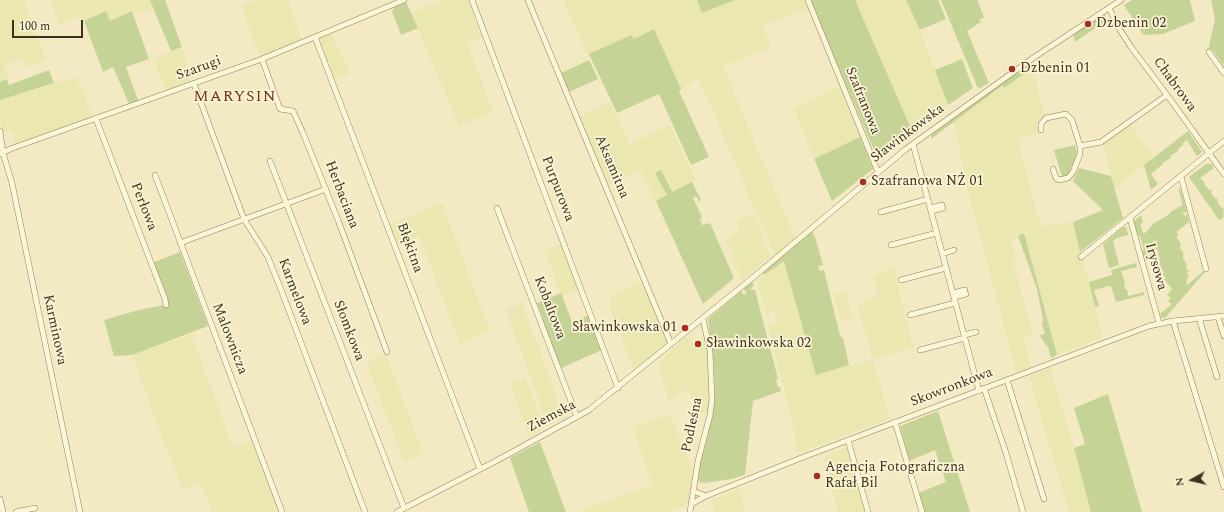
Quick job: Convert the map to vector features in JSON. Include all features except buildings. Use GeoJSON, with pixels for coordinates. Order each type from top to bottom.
{"type":"FeatureCollection","features":[{"type":"Feature","properties":{"kind":"street","name":"Szarugi"},"geometry":{"type":"LineString","coordinates":[[2,153],[262,59],[404,0]]}},
{"type":"Feature","properties":{"kind":"street","name":"Purpurowa"},"geometry":{"type":"LineString","coordinates":[[472,0],[618,388]]}},
{"type":"Feature","properties":{"kind":"street","name":"Aksamitna"},"geometry":{"type":"LineString","coordinates":[[528,0],[671,344]]}},
{"type":"Feature","properties":{"kind":"street","name":"Szafranowa"},"geometry":{"type":"LineString","coordinates":[[808,0],[878,172]]}},
{"type":"Feature","properties":{"kind":"street","name":"Sławinkowska"},"geometry":{"type":"LineString","coordinates":[[703,319],[913,144],[1111,4],[1121,0]]}},
{"type":"Feature","properties":{"kind":"street","name":"Chabrowa"},"geometry":{"type":"LineString","coordinates":[[1111,4],[1127,41],[1168,95],[1224,174]]}},
{"type":"Feature","properties":{"kind":"street","name":"Błękitna"},"geometry":{"type":"LineString","coordinates":[[315,37],[480,469]]}},
{"type":"Feature","properties":{"kind":"street"},"geometry":{"type":"LineString","coordinates":[[1209,52],[1224,73]]}},
{"type":"Feature","properties":{"kind":"street","name":"Herbaciana"},"geometry":{"type":"LineString","coordinates":[[262,59],[280,109],[293,111],[303,133],[326,189],[387,352]]}},
{"type":"Feature","properties":{"kind":"street","name":"Karmelowa"},"geometry":{"type":"LineString","coordinates":[[194,84],[244,219],[271,264],[365,512]]}},
{"type":"Feature","properties":{"kind":"street"},"geometry":{"type":"LineString","coordinates":[[1080,146],[1104,140],[1168,95]]}},
{"type":"Feature","properties":{"kind":"street"},"geometry":{"type":"LineString","coordinates":[[1041,130],[1041,124],[1046,118],[1066,114],[1072,120],[1080,146],[1080,154],[1073,172],[1068,178],[1059,180],[1056,178],[1053,169]]}},
{"type":"Feature","properties":{"kind":"street","name":"Perłowa"},"geometry":{"type":"LineString","coordinates":[[96,119],[166,305]]}},
{"type":"Feature","properties":{"kind":"street","name":"Karminowa"},"geometry":{"type":"LineString","coordinates":[[0,131],[2,153],[8,165],[14,190],[26,257],[80,512]]}},
{"type":"Feature","properties":{"kind":"street"},"geometry":{"type":"LineString","coordinates":[[1081,257],[1224,142]]}},
{"type":"Feature","properties":{"kind":"street"},"geometry":{"type":"LineString","coordinates":[[913,144],[964,337],[981,390],[1006,453],[1023,512]]}},
{"type":"Feature","properties":{"kind":"street","name":"Słomkowa"},"geometry":{"type":"LineString","coordinates":[[270,161],[404,508]]}},
{"type":"Feature","properties":{"kind":"street","name":"Malownicza"},"geometry":{"type":"LineString","coordinates":[[155,175],[282,512]]}},
{"type":"Feature","properties":{"kind":"street"},"geometry":{"type":"LineString","coordinates":[[1181,177],[1206,269]]}},
{"type":"Feature","properties":{"kind":"street"},"geometry":{"type":"LineString","coordinates":[[180,243],[326,189]]}},
{"type":"Feature","properties":{"kind":"street"},"geometry":{"type":"LineString","coordinates":[[881,212],[928,200]]}},
{"type":"Feature","properties":{"kind":"street"},"geometry":{"type":"LineString","coordinates":[[930,210],[942,206]]}},
{"type":"Feature","properties":{"kind":"street","name":"Kobaltowa"},"geometry":{"type":"LineString","coordinates":[[497,208],[577,417]]}},
{"type":"Feature","properties":{"kind":"street","name":"Irysowa"},"geometry":{"type":"LineString","coordinates":[[1130,218],[1159,323]]}},
{"type":"Feature","properties":{"kind":"street"},"geometry":{"type":"LineString","coordinates":[[891,246],[937,233]]}},
{"type":"Feature","properties":{"kind":"street"},"geometry":{"type":"LineString","coordinates":[[942,252],[954,249]]}},
{"type":"Feature","properties":{"kind":"street"},"geometry":{"type":"LineString","coordinates":[[900,280],[946,268]]}},
{"type":"Feature","properties":{"kind":"street"},"geometry":{"type":"LineString","coordinates":[[953,295],[965,292]]}},
{"type":"Feature","properties":{"kind":"street"},"geometry":{"type":"LineString","coordinates":[[910,315],[955,304]]}},
{"type":"Feature","properties":{"kind":"street"},"geometry":{"type":"LineString","coordinates":[[1221,316],[1224,336]]}},
{"type":"Feature","properties":{"kind":"street","name":"Skowronkowa"},"geometry":{"type":"LineString","coordinates":[[691,504],[706,496],[848,440],[1131,332],[1159,323],[1221,316]]}},
{"type":"Feature","properties":{"kind":"street"},"geometry":{"type":"LineString","coordinates":[[1199,318],[1218,378]]}},
{"type":"Feature","properties":{"kind":"street","name":"Ziemska"},"geometry":{"type":"LineString","coordinates":[[397,512],[589,410],[703,319]]}},
{"type":"Feature","properties":{"kind":"street","name":"Podleśna"},"geometry":{"type":"LineString","coordinates":[[690,512],[698,461],[710,415],[712,400],[710,351],[703,319]]}},
{"type":"Feature","properties":{"kind":"street"},"geometry":{"type":"LineString","coordinates":[[1172,321],[1224,487]]}},
{"type":"Feature","properties":{"kind":"street"},"geometry":{"type":"LineString","coordinates":[[920,350],[976,332]]}},
{"type":"Feature","properties":{"kind":"street"},"geometry":{"type":"LineString","coordinates":[[1007,380],[1044,499]]}},
{"type":"Feature","properties":{"kind":"street"},"geometry":{"type":"LineString","coordinates":[[895,422],[922,512]]}},
{"type":"Feature","properties":{"kind":"street"},"geometry":{"type":"LineString","coordinates":[[848,440],[868,512]]}},
{"type":"Feature","properties":{"kind":"street"},"geometry":{"type":"LineString","coordinates":[[693,491],[706,496]]}},
{"type":"Feature","properties":{"kind":"street"},"geometry":{"type":"LineString","coordinates":[[0,499],[3,512]]}},
{"type":"Feature","properties":{"kind":"street"},"geometry":{"type":"LineString","coordinates":[[16,512],[35,508]]}},
{"type":"Feature","properties":{"kind":"shaded area"},"geometry":{"type":"Polygon","coordinates":[[[0,0],[24,0],[47,61],[28,67],[23,58],[4,65],[8,78],[0,82],[0,0]]]}},
{"type":"Feature","properties":{"kind":"shaded area"},"geometry":{"type":"Polygon","coordinates":[[[50,0],[150,0],[154,8],[136,15],[134,11],[132,11],[110,21],[106,11],[84,21],[80,16],[59,25],[50,0]]]}},
{"type":"Feature","properties":{"kind":"shaded area"},"geometry":{"type":"Polygon","coordinates":[[[255,0],[288,0],[302,40],[260,58],[241,6],[255,0]]]}},
{"type":"Feature","properties":{"kind":"shaded area"},"geometry":{"type":"Polygon","coordinates":[[[442,0],[468,0],[482,37],[467,43],[493,111],[459,126],[411,13],[442,0]]]}},
{"type":"Feature","properties":{"kind":"shaded area"},"geometry":{"type":"Polygon","coordinates":[[[563,0],[697,0],[703,13],[735,0],[804,0],[807,9],[763,26],[771,48],[723,66],[795,239],[776,258],[698,77],[681,89],[654,29],[633,39],[631,35],[588,55],[563,0]]]}},
{"type":"Feature","properties":{"kind":"shaded area"},"geometry":{"type":"Polygon","coordinates":[[[855,0],[906,0],[920,30],[948,105],[912,131],[855,0]]]}},
{"type":"Feature","properties":{"kind":"shaded area"},"geometry":{"type":"Polygon","coordinates":[[[332,34],[350,73],[335,80],[318,38],[332,34]]]}},
{"type":"Feature","properties":{"kind":"shaded area"},"geometry":{"type":"Polygon","coordinates":[[[182,47],[192,84],[167,93],[153,59],[182,47]]]}},
{"type":"Feature","properties":{"kind":"shaded area"},"geometry":{"type":"Polygon","coordinates":[[[1032,68],[1044,115],[1037,120],[1040,133],[1017,138],[1041,226],[1073,222],[1103,337],[1057,355],[1024,235],[1033,230],[1024,233],[1011,240],[1017,260],[1013,261],[1033,335],[1023,337],[1032,370],[1017,375],[966,183],[954,121],[1003,85],[1005,87],[1032,68]]]}},
{"type":"Feature","properties":{"kind":"shaded area"},"geometry":{"type":"Polygon","coordinates":[[[76,77],[94,118],[15,145],[12,131],[2,133],[0,123],[0,100],[76,77]]]}},
{"type":"Feature","properties":{"kind":"shaded area"},"geometry":{"type":"Polygon","coordinates":[[[839,87],[860,137],[814,159],[794,110],[839,87]]]}},
{"type":"Feature","properties":{"kind":"shaded area"},"geometry":{"type":"Polygon","coordinates":[[[610,102],[630,144],[670,125],[696,180],[672,192],[661,170],[656,173],[667,195],[656,201],[641,170],[608,186],[579,117],[610,102]]]}},
{"type":"Feature","properties":{"kind":"shaded area"},"geometry":{"type":"Polygon","coordinates":[[[1131,125],[1154,157],[1115,189],[1103,144],[1131,125]]]}},
{"type":"Feature","properties":{"kind":"shaded area"},"geometry":{"type":"Polygon","coordinates":[[[442,203],[490,331],[460,344],[419,236],[396,246],[389,225],[442,203]]]}},
{"type":"Feature","properties":{"kind":"shaded area"},"geometry":{"type":"Polygon","coordinates":[[[754,213],[771,256],[743,280],[725,241],[740,232],[736,222],[754,213]]]}},
{"type":"Feature","properties":{"kind":"shaded area"},"geometry":{"type":"Polygon","coordinates":[[[561,244],[579,290],[562,297],[545,251],[561,244]]]}},
{"type":"Feature","properties":{"kind":"shaded area"},"geometry":{"type":"Polygon","coordinates":[[[784,260],[816,375],[873,359],[890,419],[798,453],[789,408],[768,326],[777,323],[774,311],[768,311],[769,316],[767,317],[757,280],[784,260]]]}},
{"type":"Feature","properties":{"kind":"shaded area"},"geometry":{"type":"Polygon","coordinates":[[[893,268],[914,348],[873,359],[857,305],[878,295],[873,275],[893,268]]]}},
{"type":"Feature","properties":{"kind":"shaded area"},"geometry":{"type":"Polygon","coordinates":[[[645,281],[671,344],[635,374],[609,304],[612,296],[645,281]]]}},
{"type":"Feature","properties":{"kind":"shaded area"},"geometry":{"type":"Polygon","coordinates":[[[845,291],[852,316],[841,321],[834,295],[845,291]]]}},
{"type":"Feature","properties":{"kind":"shaded area"},"geometry":{"type":"Polygon","coordinates":[[[522,303],[565,418],[548,426],[506,310],[522,303]]]}},
{"type":"Feature","properties":{"kind":"shaded area"},"geometry":{"type":"Polygon","coordinates":[[[191,334],[233,447],[251,441],[279,512],[212,512],[200,482],[183,489],[132,355],[191,334]]]}},
{"type":"Feature","properties":{"kind":"shaded area"},"geometry":{"type":"Polygon","coordinates":[[[686,337],[689,337],[695,347],[706,340],[709,367],[710,410],[701,413],[687,389],[669,401],[658,364],[686,337]]]}},
{"type":"Feature","properties":{"kind":"shaded area"},"geometry":{"type":"Polygon","coordinates":[[[386,354],[423,453],[404,461],[366,363],[386,354]]]}},
{"type":"Feature","properties":{"kind":"shaded area"},"geometry":{"type":"Polygon","coordinates":[[[1050,368],[1092,512],[1069,512],[1031,384],[1030,376],[1050,368]]]}},
{"type":"Feature","properties":{"kind":"shaded area"},"geometry":{"type":"Polygon","coordinates":[[[526,377],[544,428],[530,437],[510,384],[526,377]]]}},
{"type":"Feature","properties":{"kind":"shaded area"},"geometry":{"type":"Polygon","coordinates":[[[667,415],[675,423],[674,424],[693,471],[689,504],[667,512],[577,512],[652,485],[633,427],[667,415]]]}},
{"type":"Feature","properties":{"kind":"shaded area"},"geometry":{"type":"Polygon","coordinates":[[[847,447],[866,511],[863,512],[838,512],[823,457],[847,447]]]}},
{"type":"Feature","properties":{"kind":"shaded area"},"geometry":{"type":"Polygon","coordinates":[[[739,489],[746,512],[715,512],[711,500],[739,489]]]}},
{"type":"Feature","properties":{"kind":"green space"},"geometry":{"type":"Polygon","coordinates":[[[150,0],[165,0],[182,47],[171,51],[150,0]]]}},
{"type":"Feature","properties":{"kind":"green space"},"geometry":{"type":"Polygon","coordinates":[[[697,0],[735,0],[702,13],[697,0]]]}},
{"type":"Feature","properties":{"kind":"green space"},"geometry":{"type":"Polygon","coordinates":[[[810,0],[855,0],[912,131],[876,155],[810,0]]]}},
{"type":"Feature","properties":{"kind":"green space"},"geometry":{"type":"Polygon","coordinates":[[[906,0],[938,0],[946,19],[920,30],[906,0]]]}},
{"type":"Feature","properties":{"kind":"green space"},"geometry":{"type":"Polygon","coordinates":[[[941,0],[977,0],[984,17],[979,20],[981,22],[967,31],[989,83],[982,87],[979,88],[977,86],[941,0]]]}},
{"type":"Feature","properties":{"kind":"green space"},"geometry":{"type":"Polygon","coordinates":[[[1132,0],[1190,0],[1195,21],[1163,34],[1145,35],[1142,33],[1124,5],[1132,0]]]}},
{"type":"Feature","properties":{"kind":"green space"},"geometry":{"type":"Polygon","coordinates":[[[1211,0],[1224,0],[1224,66],[1212,49],[1208,51],[1215,19],[1211,0]]]}},
{"type":"Feature","properties":{"kind":"green space"},"geometry":{"type":"Polygon","coordinates":[[[406,2],[418,28],[401,35],[392,11],[395,7],[406,2]]]}},
{"type":"Feature","properties":{"kind":"green space"},"geometry":{"type":"Polygon","coordinates":[[[106,11],[110,21],[132,11],[149,59],[126,67],[139,103],[130,106],[113,67],[103,72],[84,21],[106,11]]]}},
{"type":"Feature","properties":{"kind":"green space"},"geometry":{"type":"Polygon","coordinates":[[[1104,12],[1107,20],[1075,42],[1073,34],[1104,12]]]}},
{"type":"Feature","properties":{"kind":"green space"},"geometry":{"type":"Polygon","coordinates":[[[654,29],[681,89],[679,91],[709,157],[691,165],[659,94],[617,113],[589,54],[631,35],[634,39],[654,29]]]}},
{"type":"Feature","properties":{"kind":"green space"},"geometry":{"type":"Polygon","coordinates":[[[962,59],[973,88],[948,105],[935,70],[962,59]]]}},
{"type":"Feature","properties":{"kind":"green space"},"geometry":{"type":"Polygon","coordinates":[[[589,60],[598,79],[569,92],[561,73],[589,60]]]}},
{"type":"Feature","properties":{"kind":"green space"},"geometry":{"type":"Polygon","coordinates":[[[1029,63],[1032,68],[1004,88],[1003,85],[931,139],[931,135],[1029,63]]]}},
{"type":"Feature","properties":{"kind":"green space"},"geometry":{"type":"Polygon","coordinates":[[[49,70],[54,83],[0,100],[0,82],[7,79],[9,85],[49,70]]]}},
{"type":"Feature","properties":{"kind":"green space"},"geometry":{"type":"Polygon","coordinates":[[[1188,131],[1202,152],[1197,156],[1187,140],[1183,142],[1184,144],[1178,149],[1178,151],[1170,156],[1171,158],[1162,163],[1163,164],[1151,174],[1158,184],[1151,190],[1144,165],[1188,131]]]}},
{"type":"Feature","properties":{"kind":"green space"},"geometry":{"type":"Polygon","coordinates":[[[860,137],[873,169],[832,201],[814,159],[860,137]]]}},
{"type":"Feature","properties":{"kind":"green space"},"geometry":{"type":"Polygon","coordinates":[[[1075,145],[1077,153],[1071,170],[1067,175],[1062,177],[1054,150],[1075,145]]]}},
{"type":"Feature","properties":{"kind":"green space"},"geometry":{"type":"Polygon","coordinates":[[[1206,164],[1212,164],[1214,168],[1200,178],[1209,190],[1210,189],[1212,191],[1211,193],[1215,199],[1216,198],[1218,200],[1217,201],[1221,207],[1224,209],[1224,217],[1219,220],[1189,177],[1206,164]]]}},
{"type":"Feature","properties":{"kind":"green space"},"geometry":{"type":"Polygon","coordinates":[[[1079,168],[1111,176],[1123,218],[1080,252],[1073,222],[1103,210],[1073,181],[1079,168]]]}},
{"type":"Feature","properties":{"kind":"green space"},"geometry":{"type":"Polygon","coordinates":[[[661,170],[672,192],[692,182],[701,200],[699,201],[696,196],[693,198],[702,217],[700,220],[702,225],[710,223],[734,278],[703,304],[656,201],[667,195],[655,173],[661,170]]]}},
{"type":"Feature","properties":{"kind":"green space"},"geometry":{"type":"Polygon","coordinates":[[[1178,188],[1181,190],[1187,212],[1183,212],[1184,216],[1187,214],[1189,222],[1176,232],[1178,234],[1177,238],[1181,244],[1180,248],[1184,254],[1183,258],[1187,265],[1186,268],[1189,271],[1187,273],[1189,277],[1186,279],[1187,285],[1205,270],[1205,272],[1165,318],[1162,318],[1160,314],[1172,304],[1168,301],[1171,298],[1167,295],[1172,289],[1162,274],[1164,272],[1159,264],[1161,262],[1157,249],[1151,253],[1149,256],[1150,257],[1144,262],[1141,251],[1144,250],[1140,236],[1137,236],[1133,222],[1141,215],[1143,223],[1141,223],[1141,226],[1143,233],[1145,233],[1154,223],[1182,206],[1178,188]]]}},
{"type":"Feature","properties":{"kind":"green space"},"geometry":{"type":"Polygon","coordinates":[[[1123,227],[1126,227],[1128,235],[1117,238],[1113,241],[1119,265],[1109,268],[1103,244],[1123,227]]]}},
{"type":"Feature","properties":{"kind":"green space"},"geometry":{"type":"Polygon","coordinates":[[[812,231],[823,265],[818,266],[820,271],[824,270],[840,336],[843,338],[849,365],[816,375],[784,261],[764,275],[762,272],[812,231]]]}},
{"type":"Feature","properties":{"kind":"green space"},"geometry":{"type":"Polygon","coordinates":[[[1024,233],[1057,355],[1051,358],[1048,347],[1040,335],[1045,334],[1042,324],[1043,319],[1037,289],[1018,236],[1024,233]]]}},
{"type":"Feature","properties":{"kind":"green space"},"geometry":{"type":"Polygon","coordinates":[[[180,252],[208,326],[132,355],[114,356],[104,320],[135,311],[168,304],[152,263],[180,252]]]}},
{"type":"Feature","properties":{"kind":"green space"},"geometry":{"type":"Polygon","coordinates":[[[1136,263],[1137,267],[1121,271],[1125,283],[1125,289],[1127,289],[1128,296],[1144,292],[1144,295],[1116,302],[1111,286],[1109,286],[1094,290],[1099,306],[1095,307],[1089,282],[1112,275],[1111,270],[1136,263]]]}},
{"type":"Feature","properties":{"kind":"green space"},"geometry":{"type":"Polygon","coordinates":[[[752,282],[754,285],[750,289],[755,290],[778,379],[776,380],[781,391],[753,401],[745,475],[731,479],[704,483],[698,480],[700,463],[713,415],[715,399],[714,365],[708,319],[741,291],[744,295],[747,292],[743,289],[752,282]]]}},
{"type":"Feature","properties":{"kind":"green space"},"geometry":{"type":"Polygon","coordinates":[[[561,293],[572,322],[589,315],[602,350],[559,369],[540,319],[543,318],[537,303],[561,293]]]}},
{"type":"Feature","properties":{"kind":"green space"},"geometry":{"type":"Polygon","coordinates":[[[1108,394],[1142,512],[1091,512],[1074,448],[1085,444],[1074,408],[1108,394]]]}},
{"type":"Feature","properties":{"kind":"green space"},"geometry":{"type":"Polygon","coordinates":[[[938,411],[970,512],[924,512],[918,493],[946,482],[935,450],[909,461],[900,426],[938,411]]]}},
{"type":"Feature","properties":{"kind":"green space"},"geometry":{"type":"Polygon","coordinates":[[[540,442],[566,512],[529,512],[510,458],[540,442]]]}},
{"type":"Feature","properties":{"kind":"place","name":"Dzbenin 02"},"geometry":{"type":"Point","coordinates":[1088,24]}},
{"type":"Feature","properties":{"kind":"place","name":"Dzbenin 01"},"geometry":{"type":"Point","coordinates":[1012,69]}},
{"type":"Feature","properties":{"kind":"place","name":"Szafranowa NŻ 01"},"geometry":{"type":"Point","coordinates":[863,182]}},
{"type":"Feature","properties":{"kind":"place","name":"Sławinkowska 01"},"geometry":{"type":"Point","coordinates":[685,328]}},
{"type":"Feature","properties":{"kind":"place","name":"Sławinkowska 02"},"geometry":{"type":"Point","coordinates":[698,344]}},
{"type":"Feature","properties":{"kind":"place","name":"Agencja Fotograficzna Rafał Bil"},"geometry":{"type":"Point","coordinates":[817,476]}},
{"type":"Feature","properties":{"kind":"district","name":"MARYSIN"},"geometry":{"type":"Point","coordinates":[235,98]}}]}
